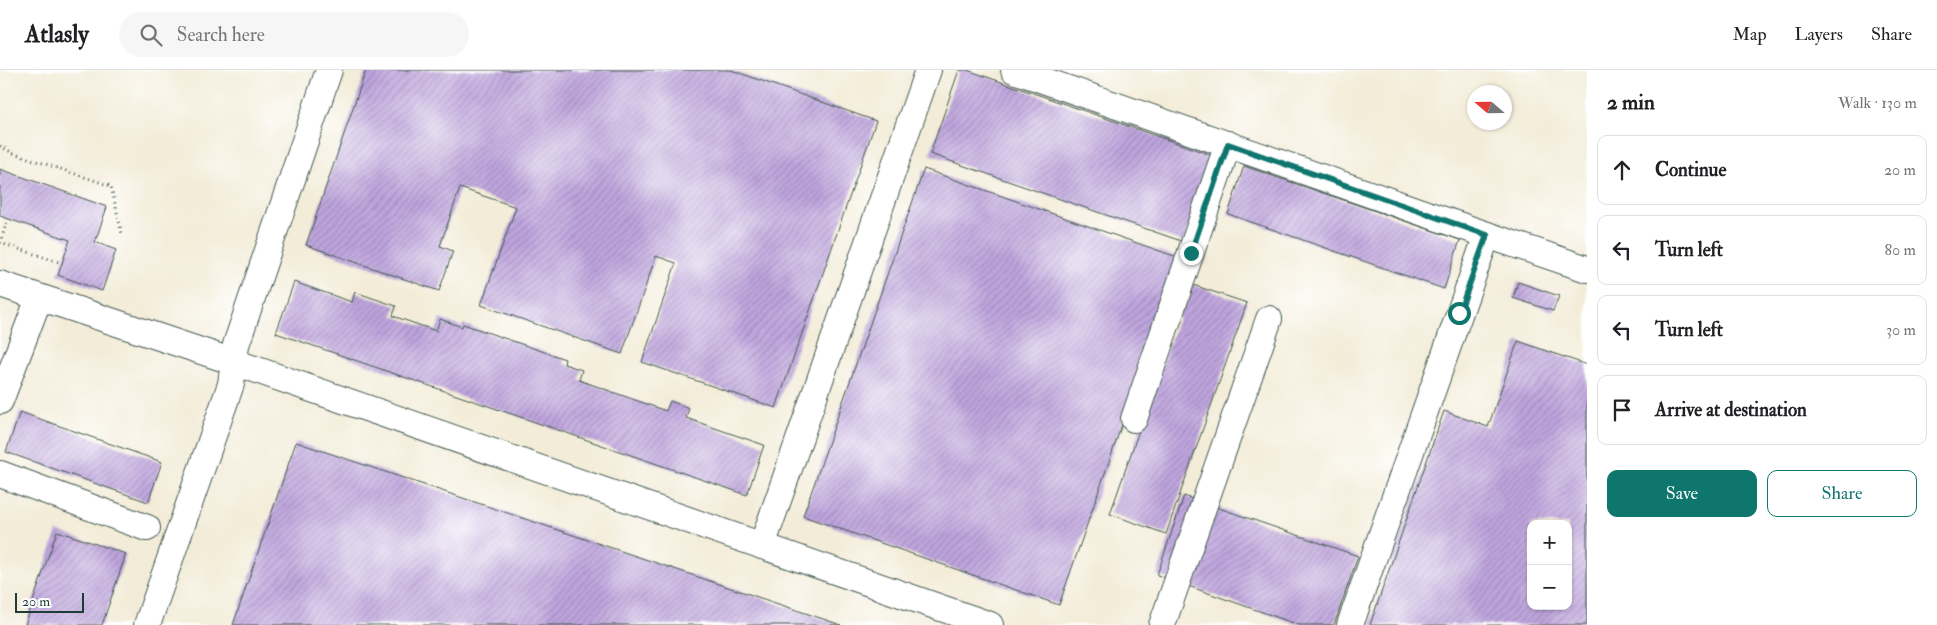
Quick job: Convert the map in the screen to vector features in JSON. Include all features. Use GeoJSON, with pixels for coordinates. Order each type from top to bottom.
{"type":"FeatureCollection","features":[{"type":"Feature","properties":{"kind":"lane"},"geometry":{"type":"LineString","coordinates":[[148,625],[231,384],[236,345],[329,70]]}},
{"type":"Feature","properties":{"kind":"lane"},"geometry":{"type":"LineString","coordinates":[[762,546],[928,70]]}},
{"type":"Feature","properties":{"kind":"lane"},"geometry":{"type":"LineString","coordinates":[[1014,70],[1587,269]]}},
{"type":"Feature","properties":{"kind":"lane"},"geometry":{"type":"LineString","coordinates":[[1134,419],[1228,144]]}},
{"type":"Feature","properties":{"kind":"lane"},"geometry":{"type":"LineString","coordinates":[[1350,625],[1487,235]]}},
{"type":"Feature","properties":{"kind":"lane"},"geometry":{"type":"LineString","coordinates":[[0,284],[234,362],[990,625]]}},
{"type":"Feature","properties":{"kind":"lane"},"geometry":{"type":"LineString","coordinates":[[0,401],[40,298]]}},
{"type":"Feature","properties":{"kind":"lane"},"geometry":{"type":"LineString","coordinates":[[1162,625],[1269,319]]}},
{"type":"Feature","properties":{"kind":"lane"},"geometry":{"type":"LineString","coordinates":[[0,474],[147,528]]}},
{"type":"Feature","properties":{"kind":"path"},"geometry":{"type":"LineString","coordinates":[[0,146],[111,186],[122,234]]}},
{"type":"Feature","properties":{"kind":"path"},"geometry":{"type":"LineString","coordinates":[[8,219],[0,243],[62,264]]}},
{"type":"Feature","properties":{"kind":"building"},"geometry":{"type":"Polygon","coordinates":[[[366,70],[731,70],[876,121],[776,408],[642,362],[676,263],[656,256],[622,354],[481,305],[516,207],[460,188],[440,246],[453,251],[439,291],[306,245],[366,70]]]}},
{"type":"Feature","properties":{"kind":"building"},"geometry":{"type":"Polygon","coordinates":[[[959,70],[967,70],[1214,156],[1184,242],[930,154],[959,70]]]}},
{"type":"Feature","properties":{"kind":"building"},"geometry":{"type":"Polygon","coordinates":[[[1244,166],[1460,240],[1444,289],[1228,214],[1244,166]]]}},
{"type":"Feature","properties":{"kind":"building"},"geometry":{"type":"Polygon","coordinates":[[[0,169],[107,207],[95,242],[116,250],[102,291],[58,275],[70,240],[0,216],[0,169]]]}},
{"type":"Feature","properties":{"kind":"building"},"geometry":{"type":"Polygon","coordinates":[[[924,169],[1180,258],[1059,605],[803,516],[924,169]]]}},
{"type":"Feature","properties":{"kind":"building"},"geometry":{"type":"Polygon","coordinates":[[[294,282],[352,302],[355,292],[396,306],[393,316],[436,331],[440,319],[462,327],[463,324],[565,359],[564,364],[582,370],[579,380],[666,411],[670,401],[689,408],[686,418],[764,445],[747,495],[276,333],[294,282]]]}},
{"type":"Feature","properties":{"kind":"building"},"geometry":{"type":"Polygon","coordinates":[[[1518,282],[1559,296],[1553,311],[1513,298],[1518,282]]]}},
{"type":"Feature","properties":{"kind":"building"},"geometry":{"type":"Polygon","coordinates":[[[1190,284],[1247,303],[1166,534],[1110,514],[1190,284]]]}},
{"type":"Feature","properties":{"kind":"building"},"geometry":{"type":"Polygon","coordinates":[[[1518,341],[1587,365],[1587,625],[1370,625],[1444,411],[1488,427],[1518,341]]]}},
{"type":"Feature","properties":{"kind":"building"},"geometry":{"type":"Polygon","coordinates":[[[20,412],[162,462],[148,502],[6,452],[20,412]]]}},
{"type":"Feature","properties":{"kind":"building"},"geometry":{"type":"Polygon","coordinates":[[[296,442],[841,625],[233,625],[296,442]]]}},
{"type":"Feature","properties":{"kind":"building"},"geometry":{"type":"Polygon","coordinates":[[[1184,496],[1358,556],[1334,625],[1299,625],[1157,575],[1184,496]]]}},
{"type":"Feature","properties":{"kind":"building"},"geometry":{"type":"Polygon","coordinates":[[[57,531],[126,554],[102,625],[25,625],[57,531]]]}},
{"type":"Feature","properties":{"kind":"route"},"geometry":{"type":"LineString","coordinates":[[1191,253],[1228,144],[1487,235],[1459,313]]}}]}
